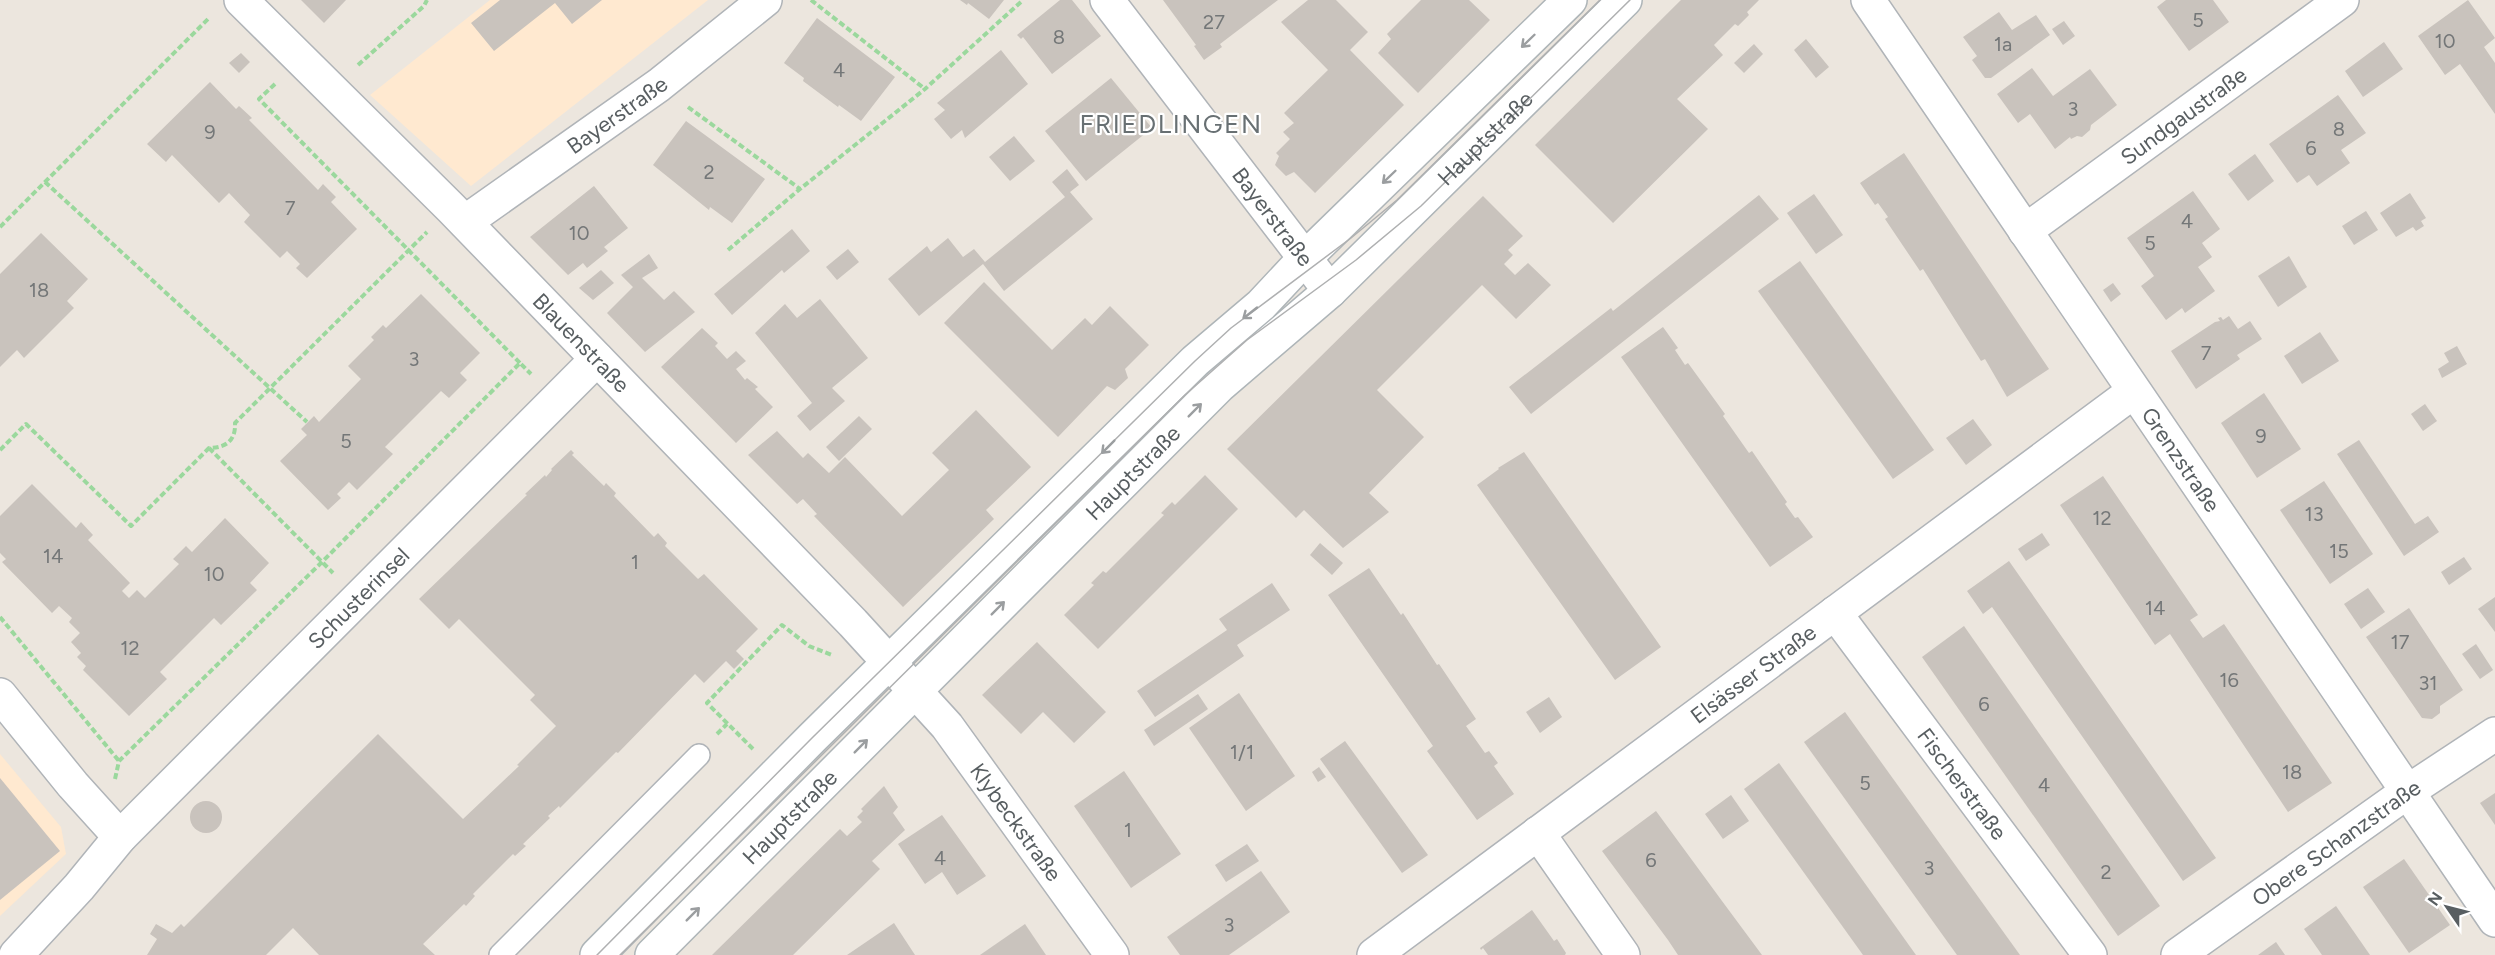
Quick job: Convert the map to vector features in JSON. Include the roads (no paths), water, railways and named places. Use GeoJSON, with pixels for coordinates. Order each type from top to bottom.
{"type":"FeatureCollection","features":[{"type":"Feature","properties":{"kind":"street","name":"Blauenstraße"},"geometry":{"type":"LineString","coordinates":[[241,0],[458,215],[915,692]]}},
{"type":"Feature","properties":{"kind":"street","name":"Bayerstraße"},"geometry":{"type":"LineString","coordinates":[[458,215],[659,85],[765,0]]}},
{"type":"Feature","properties":{"kind":"street","name":"Bayerstraße"},"geometry":{"type":"LineString","coordinates":[[1107,0],[1330,291]]}},
{"type":"Feature","properties":{"kind":"street","name":"Hauptstraße"},"geometry":{"type":"LineString","coordinates":[[597,955],[1195,361],[1261,305],[1305,258],[1570,0]]}},
{"type":"Feature","properties":{"kind":"street","name":"Hauptstraße"},"geometry":{"type":"LineString","coordinates":[[652,955],[1219,386],[1330,291],[1625,0]]}},
{"type":"Feature","properties":{"kind":"street","name":"Grenzstraße"},"geometry":{"type":"LineString","coordinates":[[1868,0],[2495,920]]}},
{"type":"Feature","properties":{"kind":"street","name":"Sundgaustraße"},"geometry":{"type":"LineString","coordinates":[[2025,231],[2342,0]]}},
{"type":"Feature","properties":{"kind":"street","name":"Schusterinsel"},"geometry":{"type":"LineString","coordinates":[[16,955],[79,887],[120,837],[597,359]]}},
{"type":"Feature","properties":{"kind":"street","name":"Elsässer Straße"},"geometry":{"type":"LineString","coordinates":[[1374,955],[2133,392]]}},
{"type":"Feature","properties":{"kind":"street","name":"Fischerstraße"},"geometry":{"type":"LineString","coordinates":[[1835,613],[2090,955]]}},
{"type":"Feature","properties":{"kind":"street","name":"Klybeckstraße"},"geometry":{"type":"LineString","coordinates":[[915,692],[948,726],[1112,955]]}},
{"type":"Feature","properties":{"kind":"street"},"geometry":{"type":"LineString","coordinates":[[0,695],[120,837]]}},
{"type":"Feature","properties":{"kind":"street","name":"Obere Schanzstraße"},"geometry":{"type":"LineString","coordinates":[[2178,955],[2407,792],[2495,734]]}},
{"type":"Feature","properties":{"kind":"street"},"geometry":{"type":"LineString","coordinates":[[1538,833],[1623,955]]}},
{"type":"Feature","properties":{"kind":"lane"},"geometry":{"type":"LineString","coordinates":[[500,955],[699,755]]}},
{"type":"Feature","properties":{"kind":"tram line"},"geometry":{"type":"LineString","coordinates":[[597,955],[812,738],[1195,361],[1231,328],[1351,238],[1397,200],[1600,0]]}},
{"type":"Feature","properties":{"kind":"tram line"},"geometry":{"type":"LineString","coordinates":[[620,955],[1185,395],[1247,340],[1356,260],[1421,206],[1630,0]]}},
{"type":"Feature","properties":{"kind":"district","name":"FRIEDLINGEN"},"geometry":{"type":"Point","coordinates":[1171,124]}}]}
